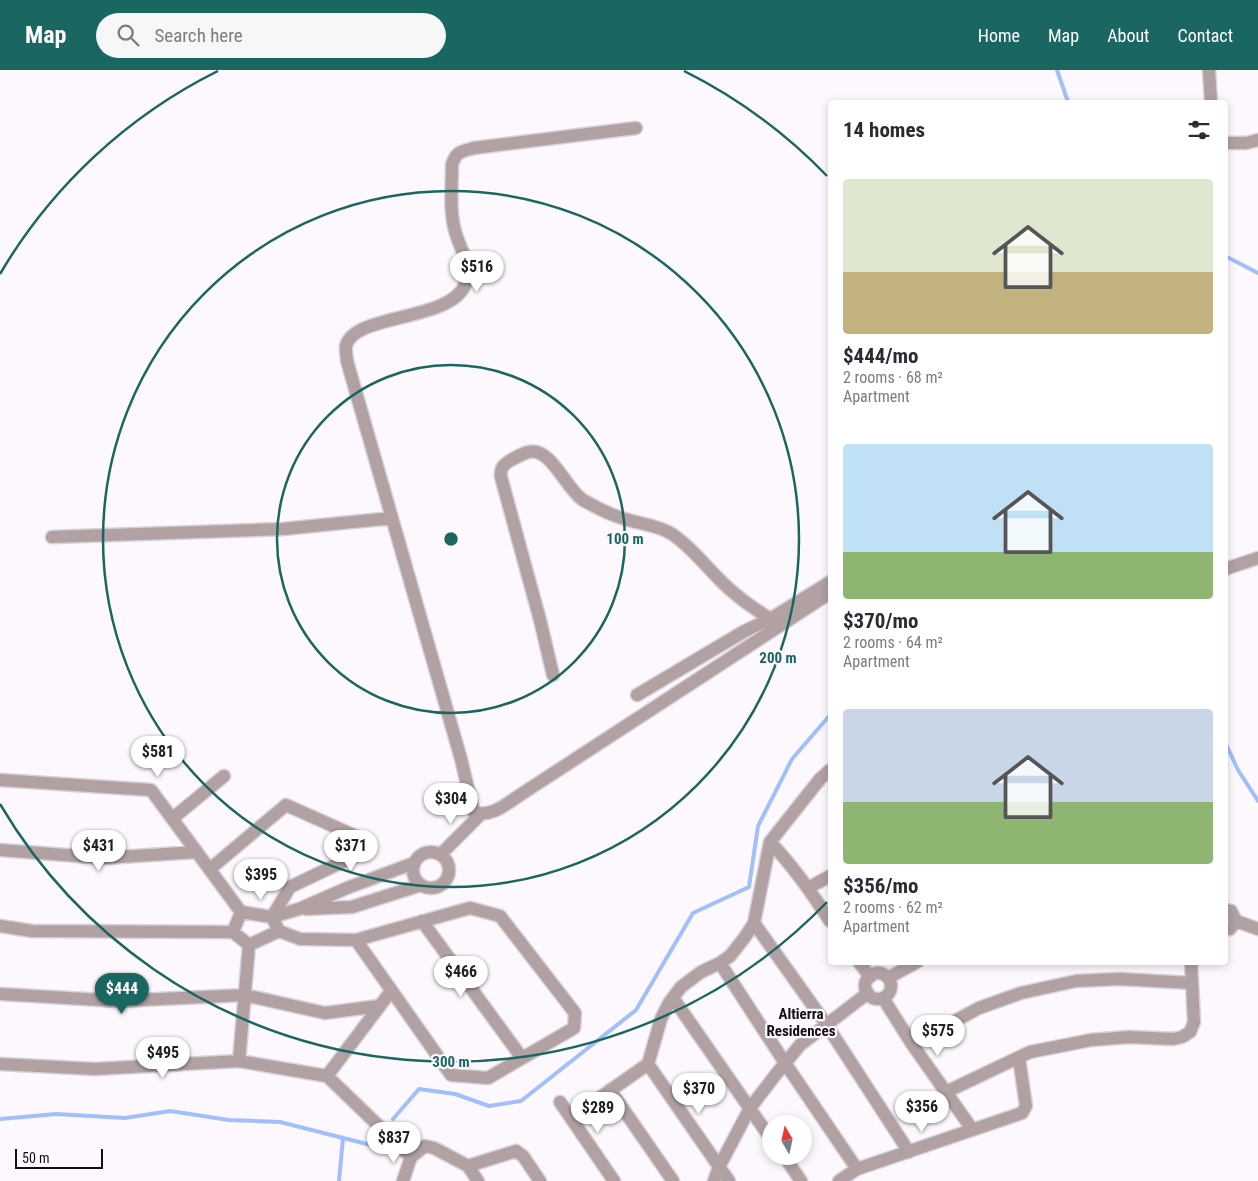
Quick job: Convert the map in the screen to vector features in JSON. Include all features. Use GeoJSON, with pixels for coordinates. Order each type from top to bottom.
{"type":"FeatureCollection","features":[{"type":"Feature","properties":{"kind":"street"},"geometry":{"type":"LineString","coordinates":[[1209,70],[1211,100]]}},
{"type":"Feature","properties":{"kind":"street"},"geometry":{"type":"LineString","coordinates":[[636,128],[474,148],[460,152],[454,157],[452,166],[453,225],[468,269],[465,286],[456,297],[435,308],[366,327],[355,333],[346,345],[347,361],[456,740],[474,812],[481,814],[491,813],[828,594]]}},
{"type":"Feature","properties":{"kind":"street"},"geometry":{"type":"LineString","coordinates":[[1228,143],[1246,143],[1258,140]]}},
{"type":"Feature","properties":{"kind":"street"},"geometry":{"type":"LineString","coordinates":[[553,675],[500,470],[504,464],[529,452],[536,451],[546,455],[580,498],[607,513],[671,533],[693,551],[720,580],[746,603],[770,619]]}},
{"type":"Feature","properties":{"kind":"street"},"geometry":{"type":"LineString","coordinates":[[52,537],[283,529],[392,518]]}},
{"type":"Feature","properties":{"kind":"street"},"geometry":{"type":"LineString","coordinates":[[1228,568],[1258,558]]}},
{"type":"Feature","properties":{"kind":"street"},"geometry":{"type":"LineString","coordinates":[[637,696],[742,632],[770,619],[828,583]]}},
{"type":"Feature","properties":{"kind":"street"},"geometry":{"type":"LineString","coordinates":[[571,1118],[648,1064],[661,1019],[681,987],[701,972],[730,956],[754,923],[770,842],[820,779],[828,772]]}},
{"type":"Feature","properties":{"kind":"street"},"geometry":{"type":"LineString","coordinates":[[172,818],[224,776]]}},
{"type":"Feature","properties":{"kind":"street"},"geometry":{"type":"LineString","coordinates":[[0,780],[151,790],[242,912],[272,916],[299,909],[347,888],[414,863]]}},
{"type":"Feature","properties":{"kind":"street"},"geometry":{"type":"LineString","coordinates":[[210,869],[286,805],[360,838],[361,853],[290,887],[272,916]]}},
{"type":"Feature","properties":{"kind":"street"},"geometry":{"type":"LineString","coordinates":[[441,854],[481,814]]}},
{"type":"Feature","properties":{"kind":"street"},"geometry":{"type":"LineString","coordinates":[[770,842],[785,857],[828,918]]}},
{"type":"Feature","properties":{"kind":"street"},"geometry":{"type":"LineString","coordinates":[[0,850],[104,858],[198,852]]}},
{"type":"Feature","properties":{"kind":"street"},"geometry":{"type":"LineString","coordinates":[[425,852],[441,854],[449,868],[448,876],[437,887],[429,888],[421,885],[415,879],[413,872],[414,863],[425,852]]}},
{"type":"Feature","properties":{"kind":"street"},"geometry":{"type":"LineString","coordinates":[[808,888],[828,877]]}},
{"type":"Feature","properties":{"kind":"street"},"geometry":{"type":"LineString","coordinates":[[299,909],[352,907],[421,885]]}},
{"type":"Feature","properties":{"kind":"street"},"geometry":{"type":"LineString","coordinates":[[272,916],[279,931],[300,939],[356,940],[470,908],[500,916],[575,1013],[574,1028],[488,1078],[451,1075],[356,940]]}},
{"type":"Feature","properties":{"kind":"street"},"geometry":{"type":"LineString","coordinates":[[1228,910],[1231,911],[1236,921],[1258,929]]}},
{"type":"Feature","properties":{"kind":"street"},"geometry":{"type":"LineString","coordinates":[[233,932],[242,912]]}},
{"type":"Feature","properties":{"kind":"street"},"geometry":{"type":"LineString","coordinates":[[422,921],[522,1058]]}},
{"type":"Feature","properties":{"kind":"street"},"geometry":{"type":"LineString","coordinates":[[1228,929],[1236,921]]}},
{"type":"Feature","properties":{"kind":"street"},"geometry":{"type":"LineString","coordinates":[[754,923],[826,1024],[909,1152]]}},
{"type":"Feature","properties":{"kind":"street"},"geometry":{"type":"LineString","coordinates":[[0,926],[32,931],[233,932],[249,945]]}},
{"type":"Feature","properties":{"kind":"street"},"geometry":{"type":"LineString","coordinates":[[249,945],[279,931]]}},
{"type":"Feature","properties":{"kind":"street"},"geometry":{"type":"LineString","coordinates":[[239,1061],[249,945]]}},
{"type":"Feature","properties":{"kind":"street"},"geometry":{"type":"LineString","coordinates":[[720,963],[857,1170]]}},
{"type":"Feature","properties":{"kind":"street"},"geometry":{"type":"LineString","coordinates":[[861,965],[870,977]]}},
{"type":"Feature","properties":{"kind":"street"},"geometry":{"type":"LineString","coordinates":[[888,978],[912,965]]}},
{"type":"Feature","properties":{"kind":"street"},"geometry":{"type":"LineString","coordinates":[[946,1092],[1030,1052],[1091,1040],[1130,1037],[1173,1040],[1182,1038],[1190,1032],[1194,1022],[1191,965]]}},
{"type":"Feature","properties":{"kind":"street"},"geometry":{"type":"LineString","coordinates":[[881,973],[888,978],[891,989],[887,996],[875,998],[868,993],[866,983],[873,974],[881,973]]}},
{"type":"Feature","properties":{"kind":"street"},"geometry":{"type":"LineString","coordinates":[[912,1044],[979,1008],[1021,993],[1076,981],[1119,979],[1192,983]]}},
{"type":"Feature","properties":{"kind":"street"},"geometry":{"type":"LineString","coordinates":[[327,1076],[391,991]]}},
{"type":"Feature","properties":{"kind":"street"},"geometry":{"type":"LineString","coordinates":[[714,1181],[719,1167],[750,1108],[785,1063],[800,1046],[826,1024],[868,993]]}},
{"type":"Feature","properties":{"kind":"street"},"geometry":{"type":"LineString","coordinates":[[0,994],[118,1001],[245,995],[325,1013],[379,1006]]}},
{"type":"Feature","properties":{"kind":"street"},"geometry":{"type":"LineString","coordinates":[[673,998],[762,1126]]}},
{"type":"Feature","properties":{"kind":"street"},"geometry":{"type":"LineString","coordinates":[[883,998],[912,1044],[972,1129]]}},
{"type":"Feature","properties":{"kind":"street"},"geometry":{"type":"LineString","coordinates":[[839,1181],[857,1170],[1022,1113],[1026,1106],[1019,1058]]}},
{"type":"Feature","properties":{"kind":"street"},"geometry":{"type":"LineString","coordinates":[[0,1064],[95,1069],[239,1061],[327,1076],[411,1157]]}},
{"type":"Feature","properties":{"kind":"street"},"geometry":{"type":"LineString","coordinates":[[648,1064],[729,1181]]}},
{"type":"Feature","properties":{"kind":"street"},"geometry":{"type":"LineString","coordinates":[[610,1090],[673,1181]]}},
{"type":"Feature","properties":{"kind":"street"},"geometry":{"type":"LineString","coordinates":[[560,1102],[614,1181]]}},
{"type":"Feature","properties":{"kind":"street"},"geometry":{"type":"LineString","coordinates":[[403,1181],[411,1157],[424,1146],[434,1148],[468,1166],[478,1181]]}},
{"type":"Feature","properties":{"kind":"street"},"geometry":{"type":"LineString","coordinates":[[468,1166],[516,1151],[523,1156],[540,1181]]}},
{"type":"Feature","properties":{"kind":"street"},"geometry":{"type":"LineString","coordinates":[[790,1165],[801,1181]]}},
{"type":"Feature","properties":{"kind":"waterway"},"geometry":{"type":"LineString","coordinates":[[1057,70],[1067,100]]}},
{"type":"Feature","properties":{"kind":"waterway"},"geometry":{"type":"LineString","coordinates":[[1228,258],[1258,273]]}},
{"type":"Feature","properties":{"kind":"waterway"},"geometry":{"type":"LineString","coordinates":[[393,1119],[419,1089],[455,1094],[489,1106],[521,1101],[636,1010],[693,913],[749,887],[758,826],[792,759],[828,717]]}},
{"type":"Feature","properties":{"kind":"waterway"},"geometry":{"type":"LineString","coordinates":[[1228,748],[1238,770],[1258,801]]}},
{"type":"Feature","properties":{"kind":"waterway"},"geometry":{"type":"LineString","coordinates":[[0,1119],[56,1114],[125,1118],[170,1111],[229,1120],[280,1122],[371,1145]]}},
{"type":"Feature","properties":{"kind":"waterway"},"geometry":{"type":"LineString","coordinates":[[339,1181],[343,1138]]}},
{"type":"Feature","properties":{"kind":"district","name":"Altierra Residences"},"geometry":{"type":"Point","coordinates":[801,1022]}}]}
